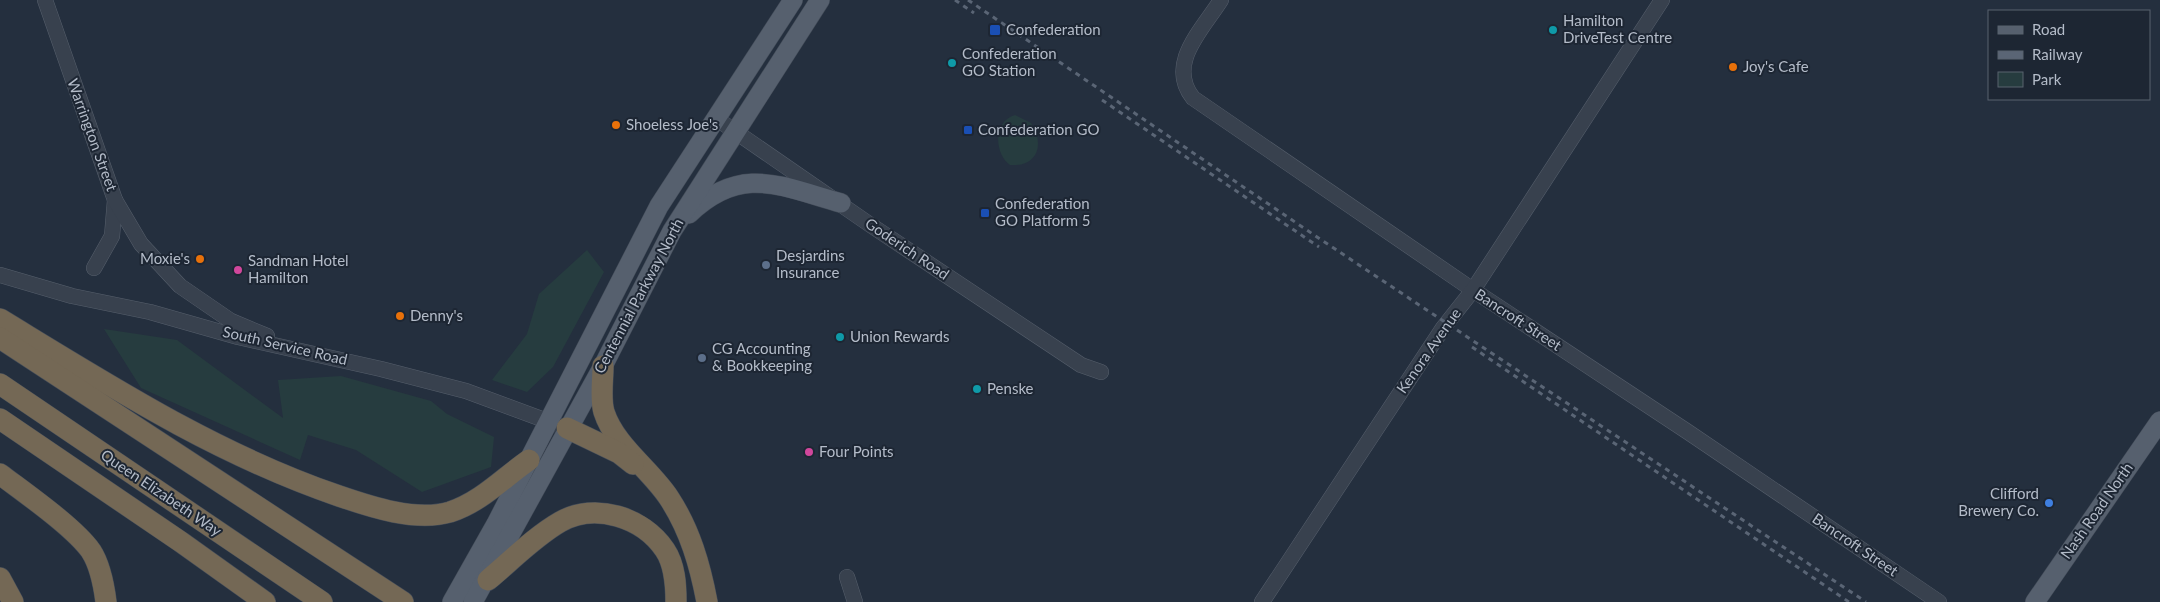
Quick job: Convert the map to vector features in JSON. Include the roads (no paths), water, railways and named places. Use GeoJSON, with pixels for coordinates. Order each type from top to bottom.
{"type":"FeatureCollection","features":[{"type":"Feature","properties":{"kind":"highway"},"geometry":{"type":"LineString","coordinates":[[0,319],[140,405],[218,446],[303,484],[373,508],[412,515],[449,512],[480,499],[538,463]]}},
{"type":"Feature","properties":{"kind":"highway"},"geometry":{"type":"LineString","coordinates":[[0,338],[403,602]]}},
{"type":"Feature","properties":{"kind":"highway"},"geometry":{"type":"LineString","coordinates":[[603,366],[603,411],[610,427],[668,497],[683,523],[694,547],[707,602]]}},
{"type":"Feature","properties":{"kind":"highway","name":"Queen Elizabeth Way"},"geometry":{"type":"LineString","coordinates":[[0,384],[322,602]]}},
{"type":"Feature","properties":{"kind":"highway","name":"Queen Elizabeth Way"},"geometry":{"type":"LineString","coordinates":[[0,419],[181,542],[265,602]]}},
{"type":"Feature","properties":{"kind":"highway"},"geometry":{"type":"LineString","coordinates":[[558,424],[619,453],[648,474]]}},
{"type":"Feature","properties":{"kind":"highway"},"geometry":{"type":"LineString","coordinates":[[0,474],[77,535],[91,552],[104,588],[106,602]]}},
{"type":"Feature","properties":{"kind":"highway"},"geometry":{"type":"LineString","coordinates":[[480,574],[560,522],[583,514],[600,513],[622,517],[638,524],[655,538],[666,551],[673,569],[676,602]]}},
{"type":"Feature","properties":{"kind":"highway"},"geometry":{"type":"LineString","coordinates":[[0,578],[13,602]]}},
{"type":"Feature","properties":{"kind":"main road","name":"Centennial Parkway North"},"geometry":{"type":"LineString","coordinates":[[473,602],[480,574],[558,424],[660,206],[793,0]]}},
{"type":"Feature","properties":{"kind":"main road","name":"Centennial Parkway North"},"geometry":{"type":"LineString","coordinates":[[558,424],[603,366],[672,231],[820,0]]}},
{"type":"Feature","properties":{"kind":"main road"},"geometry":{"type":"LineString","coordinates":[[672,231],[700,204],[718,192],[745,182],[765,182],[841,203]]}},
{"type":"Feature","properties":{"kind":"main road","name":"Nash Road North"},"geometry":{"type":"LineString","coordinates":[[2035,602],[2160,421]]}},
{"type":"Feature","properties":{"kind":"main road","name":"Centennial Parkway North"},"geometry":{"type":"LineString","coordinates":[[452,602],[480,574]]}},
{"type":"Feature","properties":{"kind":"street","name":"Warrington Street"},"geometry":{"type":"LineString","coordinates":[[45,0],[115,200],[112,236],[94,268]]}},
{"type":"Feature","properties":{"kind":"street","name":"Bancroft Street"},"geometry":{"type":"LineString","coordinates":[[1221,0],[1185,58],[1182,76],[1185,87],[1194,98],[1473,290],[1694,436],[1939,602]]}},
{"type":"Feature","properties":{"kind":"street","name":"Kenora Avenue"},"geometry":{"type":"LineString","coordinates":[[1262,602],[1432,344],[1473,290],[1662,0]]}},
{"type":"Feature","properties":{"kind":"street","name":"Goderich Road"},"geometry":{"type":"LineString","coordinates":[[717,118],[957,283],[1081,364],[1102,372]]}},
{"type":"Feature","properties":{"kind":"street"},"geometry":{"type":"LineString","coordinates":[[115,200],[141,244],[180,286],[231,321],[304,351]]}},
{"type":"Feature","properties":{"kind":"street","name":"South Service Road"},"geometry":{"type":"LineString","coordinates":[[0,275],[72,296],[150,312],[238,337],[304,351],[466,391],[558,424]]}},
{"type":"Feature","properties":{"kind":"street"},"geometry":{"type":"LineString","coordinates":[[846,577],[855,602]]}},
{"type":"Feature","properties":{"kind":"railway"},"geometry":{"type":"LineString","coordinates":[[955,0],[974,13]]}},
{"type":"Feature","properties":{"kind":"railway"},"geometry":{"type":"LineString","coordinates":[[968,0],[1320,239],[1866,602]]}},
{"type":"Feature","properties":{"kind":"railway"},"geometry":{"type":"LineString","coordinates":[[1102,100],[1319,247]]}},
{"type":"Feature","properties":{"kind":"railway"},"geometry":{"type":"LineString","coordinates":[[1472,347],[1849,602]]}},
{"type":"Feature","properties":{"kind":"place","name":"Confederation"},"geometry":{"type":"Point","coordinates":[995,30]}},
{"type":"Feature","properties":{"kind":"place","name":"Hamilton DriveTest Centre"},"geometry":{"type":"Point","coordinates":[1553,30]}},
{"type":"Feature","properties":{"kind":"place","name":"Confederation GO Station"},"geometry":{"type":"Point","coordinates":[952,63]}},
{"type":"Feature","properties":{"kind":"place","name":"Joy's Cafe"},"geometry":{"type":"Point","coordinates":[1733,67]}},
{"type":"Feature","properties":{"kind":"place","name":"Shoeless Joe's"},"geometry":{"type":"Point","coordinates":[616,125]}},
{"type":"Feature","properties":{"kind":"place","name":"Confederation GO"},"geometry":{"type":"Point","coordinates":[968,130]}},
{"type":"Feature","properties":{"kind":"place","name":"Confederation GO Platform 5"},"geometry":{"type":"Point","coordinates":[985,213]}},
{"type":"Feature","properties":{"kind":"place","name":"Moxie's"},"geometry":{"type":"Point","coordinates":[200,259]}},
{"type":"Feature","properties":{"kind":"place","name":"Desjardins Insurance"},"geometry":{"type":"Point","coordinates":[766,265]}},
{"type":"Feature","properties":{"kind":"place","name":"Sandman Hotel Hamilton"},"geometry":{"type":"Point","coordinates":[238,270]}},
{"type":"Feature","properties":{"kind":"place","name":"Denny's"},"geometry":{"type":"Point","coordinates":[400,316]}},
{"type":"Feature","properties":{"kind":"place","name":"Union Rewards"},"geometry":{"type":"Point","coordinates":[840,337]}},
{"type":"Feature","properties":{"kind":"place","name":"CG Accounting & Bookkeeping"},"geometry":{"type":"Point","coordinates":[702,358]}},
{"type":"Feature","properties":{"kind":"place","name":"Penske"},"geometry":{"type":"Point","coordinates":[977,389]}},
{"type":"Feature","properties":{"kind":"place","name":"Four Points"},"geometry":{"type":"Point","coordinates":[809,452]}},
{"type":"Feature","properties":{"kind":"place","name":"Clifford Brewery Co."},"geometry":{"type":"Point","coordinates":[2049,503]}}]}
